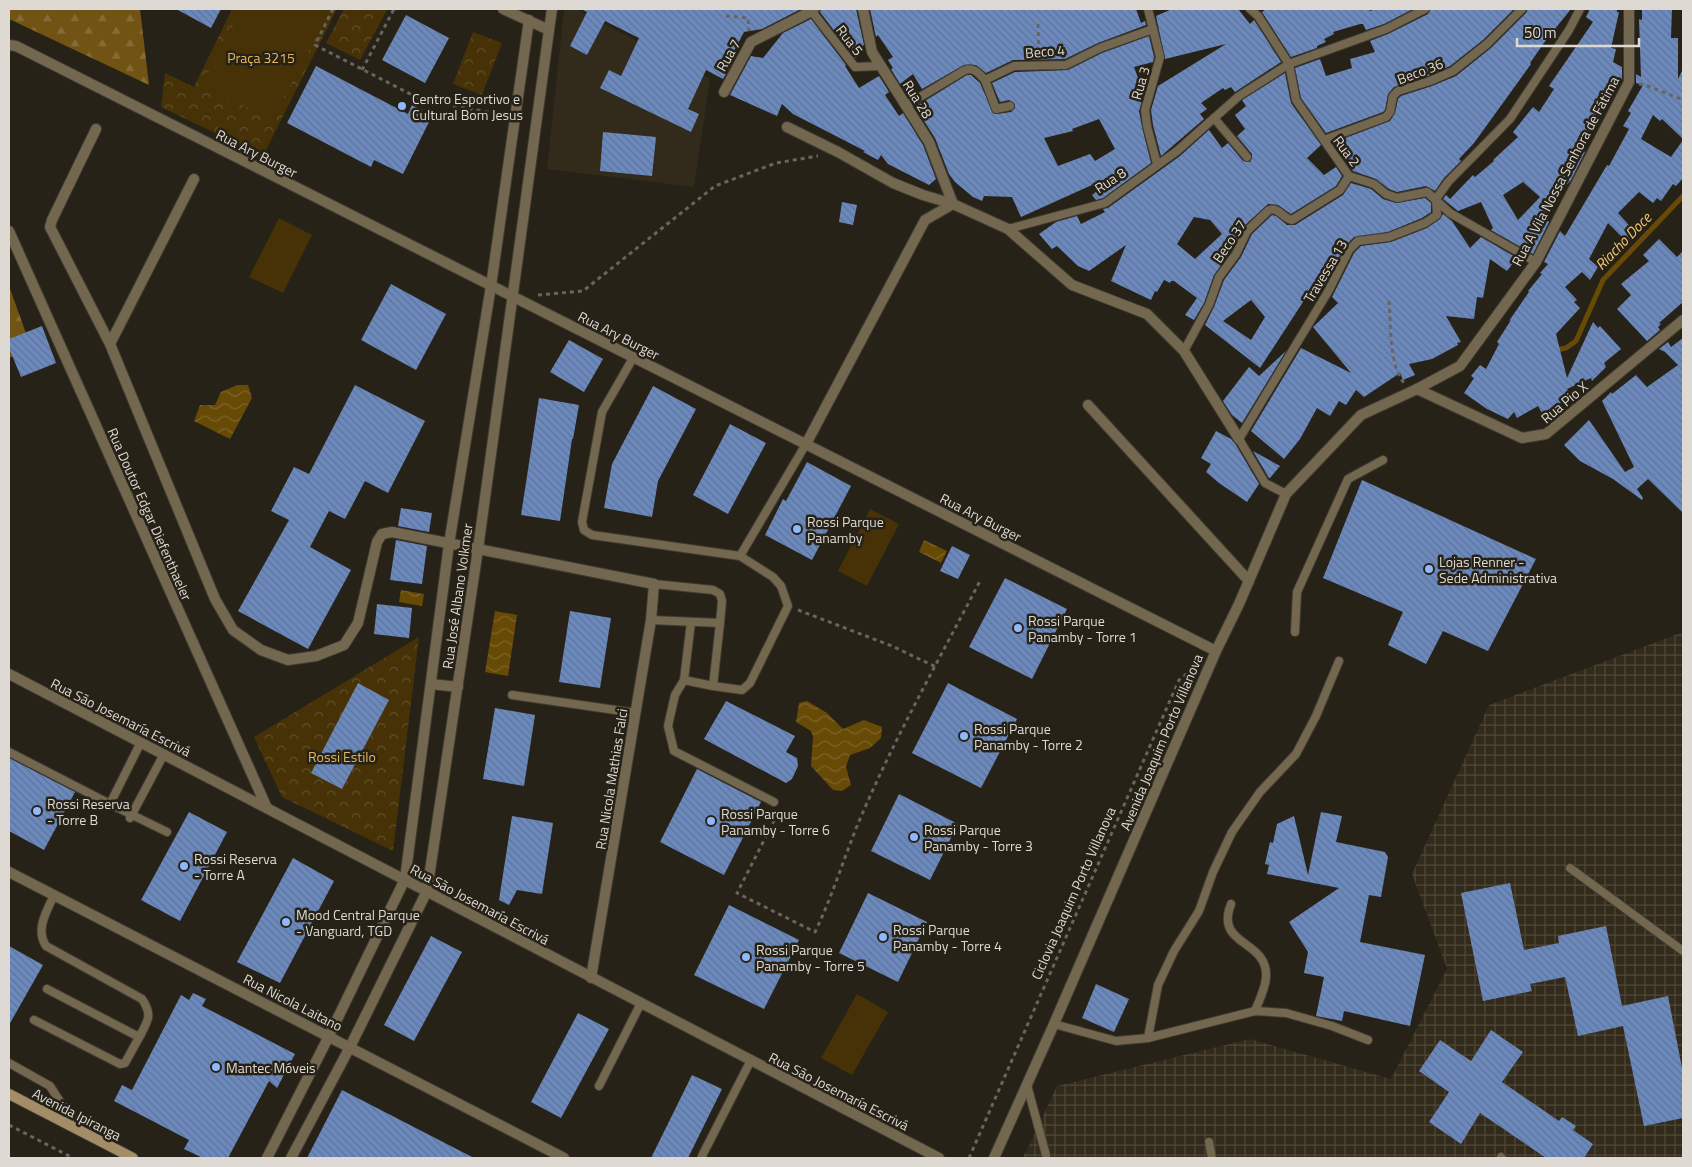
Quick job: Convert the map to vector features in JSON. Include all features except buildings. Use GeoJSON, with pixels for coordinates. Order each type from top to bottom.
{"type":"FeatureCollection","features":[{"type":"Feature","properties":{"kind":"main road","name":"Avenida Ipiranga"},"geometry":{"type":"LineString","coordinates":[[9,1094],[133,1158]]}},
{"type":"Feature","properties":{"kind":"street"},"geometry":{"type":"LineString","coordinates":[[503,9],[549,30]]}},
{"type":"Feature","properties":{"kind":"street","name":"Rua José Albano Volkmer"},"geometry":{"type":"LineString","coordinates":[[291,1158],[350,1047],[428,891],[478,549],[552,9]]}},
{"type":"Feature","properties":{"kind":"street","name":"Rua 28"},"geometry":{"type":"LineString","coordinates":[[862,9],[872,52],[928,142],[954,204]]}},
{"type":"Feature","properties":{"kind":"street","name":"Rua A Vila Nossa Senhora de Fátima"},"geometry":{"type":"LineString","coordinates":[[1417,389],[1460,366],[1536,262],[1629,82],[1629,9]]}},
{"type":"Feature","properties":{"kind":"street","name":"Rua 7"},"geometry":{"type":"LineString","coordinates":[[724,92],[751,42],[812,10]]}},
{"type":"Feature","properties":{"kind":"street","name":"Rua José Albano Volkmer"},"geometry":{"type":"LineString","coordinates":[[267,1158],[405,879],[449,544],[491,286],[528,20]]}},
{"type":"Feature","properties":{"kind":"street","name":"Rua Ary Burger"},"geometry":{"type":"LineString","coordinates":[[9,45],[16,46],[1216,650]]}},
{"type":"Feature","properties":{"kind":"street"},"geometry":{"type":"LineString","coordinates":[[787,127],[838,152],[893,183],[922,195],[954,204],[1008,228],[1072,285],[1147,314],[1184,351],[1239,439]]}},
{"type":"Feature","properties":{"kind":"street"},"geometry":{"type":"LineString","coordinates":[[96,129],[50,227],[110,344],[215,599],[233,630],[261,650],[288,660],[316,656],[344,646],[358,623],[377,542],[382,534],[392,532],[654,584]]}},
{"type":"Feature","properties":{"kind":"street"},"geometry":{"type":"LineString","coordinates":[[110,344],[194,179]]}},
{"type":"Feature","properties":{"kind":"street"},"geometry":{"type":"LineString","coordinates":[[806,444],[925,220],[954,204]]}},
{"type":"Feature","properties":{"kind":"street","name":"Rua Doutor Edgar Diefenthaeler"},"geometry":{"type":"LineString","coordinates":[[9,231],[267,808]]}},
{"type":"Feature","properties":{"kind":"street","name":"Rua Pio X"},"geometry":{"type":"LineString","coordinates":[[1417,389],[1522,438],[1546,434],[1683,320]]}},
{"type":"Feature","properties":{"kind":"street","name":"Avenida Joaquim Porto Villanova"},"geometry":{"type":"LineString","coordinates":[[994,1158],[1286,494],[1361,415],[1417,389]]}},
{"type":"Feature","properties":{"kind":"street"},"geometry":{"type":"LineString","coordinates":[[1088,405],[1249,581]]}},
{"type":"Feature","properties":{"kind":"street","name":"Rua Nicola Mathias Falci"},"geometry":{"type":"LineString","coordinates":[[592,978],[651,620],[654,584]]}},
{"type":"Feature","properties":{"kind":"street","name":"Rua São Josemaría Escrivá"},"geometry":{"type":"LineString","coordinates":[[9,674],[939,1158]]}},
{"type":"Feature","properties":{"kind":"street"},"geometry":{"type":"LineString","coordinates":[[431,684],[458,687]]}},
{"type":"Feature","properties":{"kind":"street","name":"Rua Nicola Laitano"},"geometry":{"type":"LineString","coordinates":[[9,872],[564,1158]]}},
{"type":"Feature","properties":{"kind":"lane","name":"Rua 3"},"geometry":{"type":"LineString","coordinates":[[1148,9],[1160,57],[1145,110],[1147,126],[1157,164]]}},
{"type":"Feature","properties":{"kind":"lane","name":"Rua 2"},"geometry":{"type":"LineString","coordinates":[[1250,9],[1258,16],[1288,64],[1296,100],[1349,176],[1374,184],[1386,194],[1397,198],[1427,192],[1436,199]]}},
{"type":"Feature","properties":{"kind":"lane","name":"Rua 8"},"geometry":{"type":"LineString","coordinates":[[1008,228],[1105,203],[1176,151],[1239,96],[1288,64],[1386,29],[1425,9]]}},
{"type":"Feature","properties":{"kind":"lane","name":"Beco 36"},"geometry":{"type":"LineString","coordinates":[[1324,140],[1386,117],[1390,112],[1393,96],[1398,91],[1430,81],[1453,71],[1487,44],[1522,9]]}},
{"type":"Feature","properties":{"kind":"lane","name":"Travessa 13"},"geometry":{"type":"LineString","coordinates":[[1239,439],[1329,290],[1350,250],[1358,241],[1389,237],[1425,223],[1437,215],[1436,199],[1448,182],[1510,119],[1569,30],[1580,9]]}},
{"type":"Feature","properties":{"kind":"lane","name":"Rua 5"},"geometry":{"type":"LineString","coordinates":[[812,10],[855,67],[881,66]]}},
{"type":"Feature","properties":{"kind":"lane","name":"Beco 4"},"geometry":{"type":"LineString","coordinates":[[985,80],[1014,66],[1066,65],[1100,48],[1153,29]]}},
{"type":"Feature","properties":{"kind":"lane"},"geometry":{"type":"LineString","coordinates":[[905,106],[970,68],[975,70],[985,80],[996,109],[1010,106]]}},
{"type":"Feature","properties":{"kind":"lane"},"geometry":{"type":"LineString","coordinates":[[1214,118],[1247,158]]}},
{"type":"Feature","properties":{"kind":"lane","name":"Beco 37"},"geometry":{"type":"LineString","coordinates":[[1184,351],[1209,305],[1219,277],[1236,254],[1247,231],[1269,210],[1273,209],[1277,209],[1288,220],[1292,220],[1340,190],[1349,176]]}},
{"type":"Feature","properties":{"kind":"lane"},"geometry":{"type":"LineString","coordinates":[[1436,199],[1450,213],[1536,262]]}},
{"type":"Feature","properties":{"kind":"lane"},"geometry":{"type":"LineString","coordinates":[[633,358],[602,412],[582,522],[584,530],[592,535],[740,556],[773,577],[781,586],[788,606],[750,683],[742,690],[731,690],[684,680]]}},
{"type":"Feature","properties":{"kind":"lane"},"geometry":{"type":"LineString","coordinates":[[1239,439],[1265,483],[1286,494]]}},
{"type":"Feature","properties":{"kind":"lane"},"geometry":{"type":"LineString","coordinates":[[740,556],[806,444]]}},
{"type":"Feature","properties":{"kind":"lane"},"geometry":{"type":"LineString","coordinates":[[1295,632],[1297,592],[1348,479],[1382,460]]}},
{"type":"Feature","properties":{"kind":"lane"},"geometry":{"type":"LineString","coordinates":[[654,584],[712,590],[720,594],[722,601],[713,686]]}},
{"type":"Feature","properties":{"kind":"lane"},"geometry":{"type":"LineString","coordinates":[[651,620],[720,623]]}},
{"type":"Feature","properties":{"kind":"lane"},"geometry":{"type":"LineString","coordinates":[[691,622],[684,680],[675,695],[668,726],[674,751],[774,802]]}},
{"type":"Feature","properties":{"kind":"lane"},"geometry":{"type":"LineString","coordinates":[[1148,1038],[1158,984],[1174,951],[1199,911],[1232,832],[1260,792],[1296,754],[1316,716],[1339,661]]}},
{"type":"Feature","properties":{"kind":"lane"},"geometry":{"type":"LineString","coordinates":[[512,695],[636,713]]}},
{"type":"Feature","properties":{"kind":"lane"},"geometry":{"type":"LineString","coordinates":[[110,804],[141,742]]}},
{"type":"Feature","properties":{"kind":"lane"},"geometry":{"type":"LineString","coordinates":[[9,752],[131,816],[167,832]]}},
{"type":"Feature","properties":{"kind":"lane"},"geometry":{"type":"LineString","coordinates":[[131,816],[164,754]]}},
{"type":"Feature","properties":{"kind":"lane"},"geometry":{"type":"LineString","coordinates":[[1570,868],[1683,951]]}},
{"type":"Feature","properties":{"kind":"lane"},"geometry":{"type":"LineString","coordinates":[[34,1020],[120,1064],[125,1063],[149,1018],[149,1010],[142,999],[46,946],[42,941],[41,924],[54,895]]}},
{"type":"Feature","properties":{"kind":"lane"},"geometry":{"type":"LineString","coordinates":[[1231,904],[1227,912],[1226,922],[1234,936],[1256,952],[1264,965],[1265,983],[1255,1011]]}},
{"type":"Feature","properties":{"kind":"lane"},"geometry":{"type":"LineString","coordinates":[[47,989],[132,1034],[137,1036],[141,1034]]}},
{"type":"Feature","properties":{"kind":"lane"},"geometry":{"type":"LineString","coordinates":[[599,1086],[641,1004]]}},
{"type":"Feature","properties":{"kind":"lane"},"geometry":{"type":"LineString","coordinates":[[1054,1024],[1116,1041],[1148,1038],[1255,1011],[1286,1013],[1332,1026],[1368,1040]]}},
{"type":"Feature","properties":{"kind":"lane"},"geometry":{"type":"LineString","coordinates":[[702,1156],[751,1060]]}},
{"type":"Feature","properties":{"kind":"lane"},"geometry":{"type":"LineString","coordinates":[[9,1063],[50,1086],[78,1130]]}},
{"type":"Feature","properties":{"kind":"lane"},"geometry":{"type":"LineString","coordinates":[[1027,1085],[1046,1155]]}},
{"type":"Feature","properties":{"kind":"lane"},"geometry":{"type":"LineString","coordinates":[[1209,1142],[1212,1158]]}},
{"type":"Feature","properties":{"kind":"path"},"geometry":{"type":"LineString","coordinates":[[333,9],[315,45],[422,100],[514,117]]}},
{"type":"Feature","properties":{"kind":"path"},"geometry":{"type":"LineString","coordinates":[[362,70],[394,9]]}},
{"type":"Feature","properties":{"kind":"path"},"geometry":{"type":"LineString","coordinates":[[726,16],[748,18],[751,42]]}},
{"type":"Feature","properties":{"kind":"path"},"geometry":{"type":"LineString","coordinates":[[1038,24],[1039,66]]}},
{"type":"Feature","properties":{"kind":"path"},"geometry":{"type":"LineString","coordinates":[[1648,86],[1683,100]]}},
{"type":"Feature","properties":{"kind":"path"},"geometry":{"type":"LineString","coordinates":[[462,120],[463,108]]}},
{"type":"Feature","properties":{"kind":"path"},"geometry":{"type":"LineString","coordinates":[[512,297],[583,291],[715,186],[776,163],[838,152]]}},
{"type":"Feature","properties":{"kind":"path"},"geometry":{"type":"LineString","coordinates":[[1389,301],[1394,362],[1402,382],[1417,389]]}},
{"type":"Feature","properties":{"kind":"path"},"geometry":{"type":"LineString","coordinates":[[780,810],[738,892],[815,932],[828,905],[860,819],[903,730],[982,579]]}},
{"type":"Feature","properties":{"kind":"path"},"geometry":{"type":"LineString","coordinates":[[788,606],[892,646],[936,667]]}},
{"type":"Feature","properties":{"kind":"path","name":"Ciclovia Joaquim Porto Villanova"},"geometry":{"type":"LineString","coordinates":[[969,1158],[1179,680],[1216,650]]}},
{"type":"Feature","properties":{"kind":"path"},"geometry":{"type":"LineString","coordinates":[[9,1125],[73,1158]]}},
{"type":"Feature","properties":{"kind":"shaded area"},"geometry":{"type":"Polygon","coordinates":[[[564,9],[576,9],[710,79],[694,187],[547,169],[564,9]]]}},
{"type":"Feature","properties":{"kind":"shaded area"},"geometry":{"type":"Polygon","coordinates":[[[1683,632],[1683,1158],[1023,1158],[1057,1086],[1250,1039],[1391,1079],[1447,969],[1412,874],[1489,705],[1683,632]]]}},
{"type":"Feature","properties":{"kind":"green space"},"geometry":{"type":"Polygon","coordinates":[[[9,9],[140,9],[149,85],[9,19],[9,9]]]}},
{"type":"Feature","properties":{"kind":"green space","name":"Praça 3215"},"geometry":{"type":"Polygon","coordinates":[[[232,9],[337,9],[263,156],[161,107],[165,73],[194,87],[232,9]]]}},
{"type":"Feature","properties":{"kind":"green space"},"geometry":{"type":"Polygon","coordinates":[[[242,9],[330,9],[272,120],[203,84],[242,9]]]}},
{"type":"Feature","properties":{"kind":"green space"},"geometry":{"type":"Polygon","coordinates":[[[344,9],[387,10],[360,60],[326,43],[344,9]]]}},
{"type":"Feature","properties":{"kind":"green space"},"geometry":{"type":"Polygon","coordinates":[[[473,32],[502,43],[482,95],[453,84],[473,32]]]}},
{"type":"Feature","properties":{"kind":"green space"},"geometry":{"type":"Polygon","coordinates":[[[279,218],[312,235],[283,293],[249,277],[279,218]]]}},
{"type":"Feature","properties":{"kind":"green space"},"geometry":{"type":"Polygon","coordinates":[[[9,286],[32,350],[9,358],[9,286]]]}},
{"type":"Feature","properties":{"kind":"green space"},"geometry":{"type":"Polygon","coordinates":[[[870,509],[899,524],[867,586],[838,571],[870,509]]]}},
{"type":"Feature","properties":{"kind":"green space","name":"Rossi Estilo"},"geometry":{"type":"Polygon","coordinates":[[[419,637],[393,851],[282,797],[254,737],[419,637]]]}},
{"type":"Feature","properties":{"kind":"green space"},"geometry":{"type":"Polygon","coordinates":[[[857,994],[888,1012],[852,1075],[821,1058],[857,994]]]}},
{"type":"Feature","properties":{"kind":"water"},"geometry":{"type":"Polygon","coordinates":[[[237,385],[248,385],[252,398],[230,439],[194,421],[200,405],[215,405],[221,392],[237,385]]]}},
{"type":"Feature","properties":{"kind":"water"},"geometry":{"type":"Polygon","coordinates":[[[924,540],[947,551],[941,563],[919,552],[924,540]]]}},
{"type":"Feature","properties":{"kind":"water"},"geometry":{"type":"Polygon","coordinates":[[[401,590],[424,594],[422,606],[399,602],[401,590]]]}},
{"type":"Feature","properties":{"kind":"water"},"geometry":{"type":"Polygon","coordinates":[[[495,611],[517,615],[508,676],[485,672],[495,611]]]}},
{"type":"Feature","properties":{"kind":"water"},"geometry":{"type":"Polygon","coordinates":[[[807,701],[827,713],[843,729],[864,720],[882,727],[881,738],[870,748],[850,755],[846,767],[851,785],[842,791],[833,790],[811,766],[813,737],[811,731],[796,722],[799,703],[807,701]]]}},
{"type":"Feature","properties":{"kind":"waterway","name":"Riacho Doce"},"geometry":{"type":"LineString","coordinates":[[1555,350],[1566,348],[1576,341],[1603,280],[1683,196]]}},
{"type":"Feature","properties":{"kind":"place","name":"Centro Esportivo e Cultural Bom Jesus"},"geometry":{"type":"Point","coordinates":[402,106]}},
{"type":"Feature","properties":{"kind":"place","name":"Rossi Parque Panamby"},"geometry":{"type":"Point","coordinates":[797,529]}},
{"type":"Feature","properties":{"kind":"place","name":"Lojas Renner - Sede Administrativa"},"geometry":{"type":"Point","coordinates":[1429,569]}},
{"type":"Feature","properties":{"kind":"place","name":"Rossi Parque Panamby - Torre 1"},"geometry":{"type":"Point","coordinates":[1018,628]}},
{"type":"Feature","properties":{"kind":"place","name":"Rossi Parque Panamby - Torre 2"},"geometry":{"type":"Point","coordinates":[964,736]}},
{"type":"Feature","properties":{"kind":"place","name":"Rossi Reserva - Torre B"},"geometry":{"type":"Point","coordinates":[37,811]}},
{"type":"Feature","properties":{"kind":"place","name":"Rossi Parque Panamby - Torre 6"},"geometry":{"type":"Point","coordinates":[711,821]}},
{"type":"Feature","properties":{"kind":"place","name":"Rossi Parque Panamby - Torre 3"},"geometry":{"type":"Point","coordinates":[914,837]}},
{"type":"Feature","properties":{"kind":"place","name":"Rossi Reserva - Torre A"},"geometry":{"type":"Point","coordinates":[184,866]}},
{"type":"Feature","properties":{"kind":"place","name":"Mood Central Parque - Vanguard, TGD"},"geometry":{"type":"Point","coordinates":[286,922]}},
{"type":"Feature","properties":{"kind":"place","name":"Rossi Parque Panamby - Torre 4"},"geometry":{"type":"Point","coordinates":[883,937]}},
{"type":"Feature","properties":{"kind":"place","name":"Rossi Parque Panamby - Torre 5"},"geometry":{"type":"Point","coordinates":[746,957]}},
{"type":"Feature","properties":{"kind":"place","name":"Mantec Móveis"},"geometry":{"type":"Point","coordinates":[216,1067]}}]}
